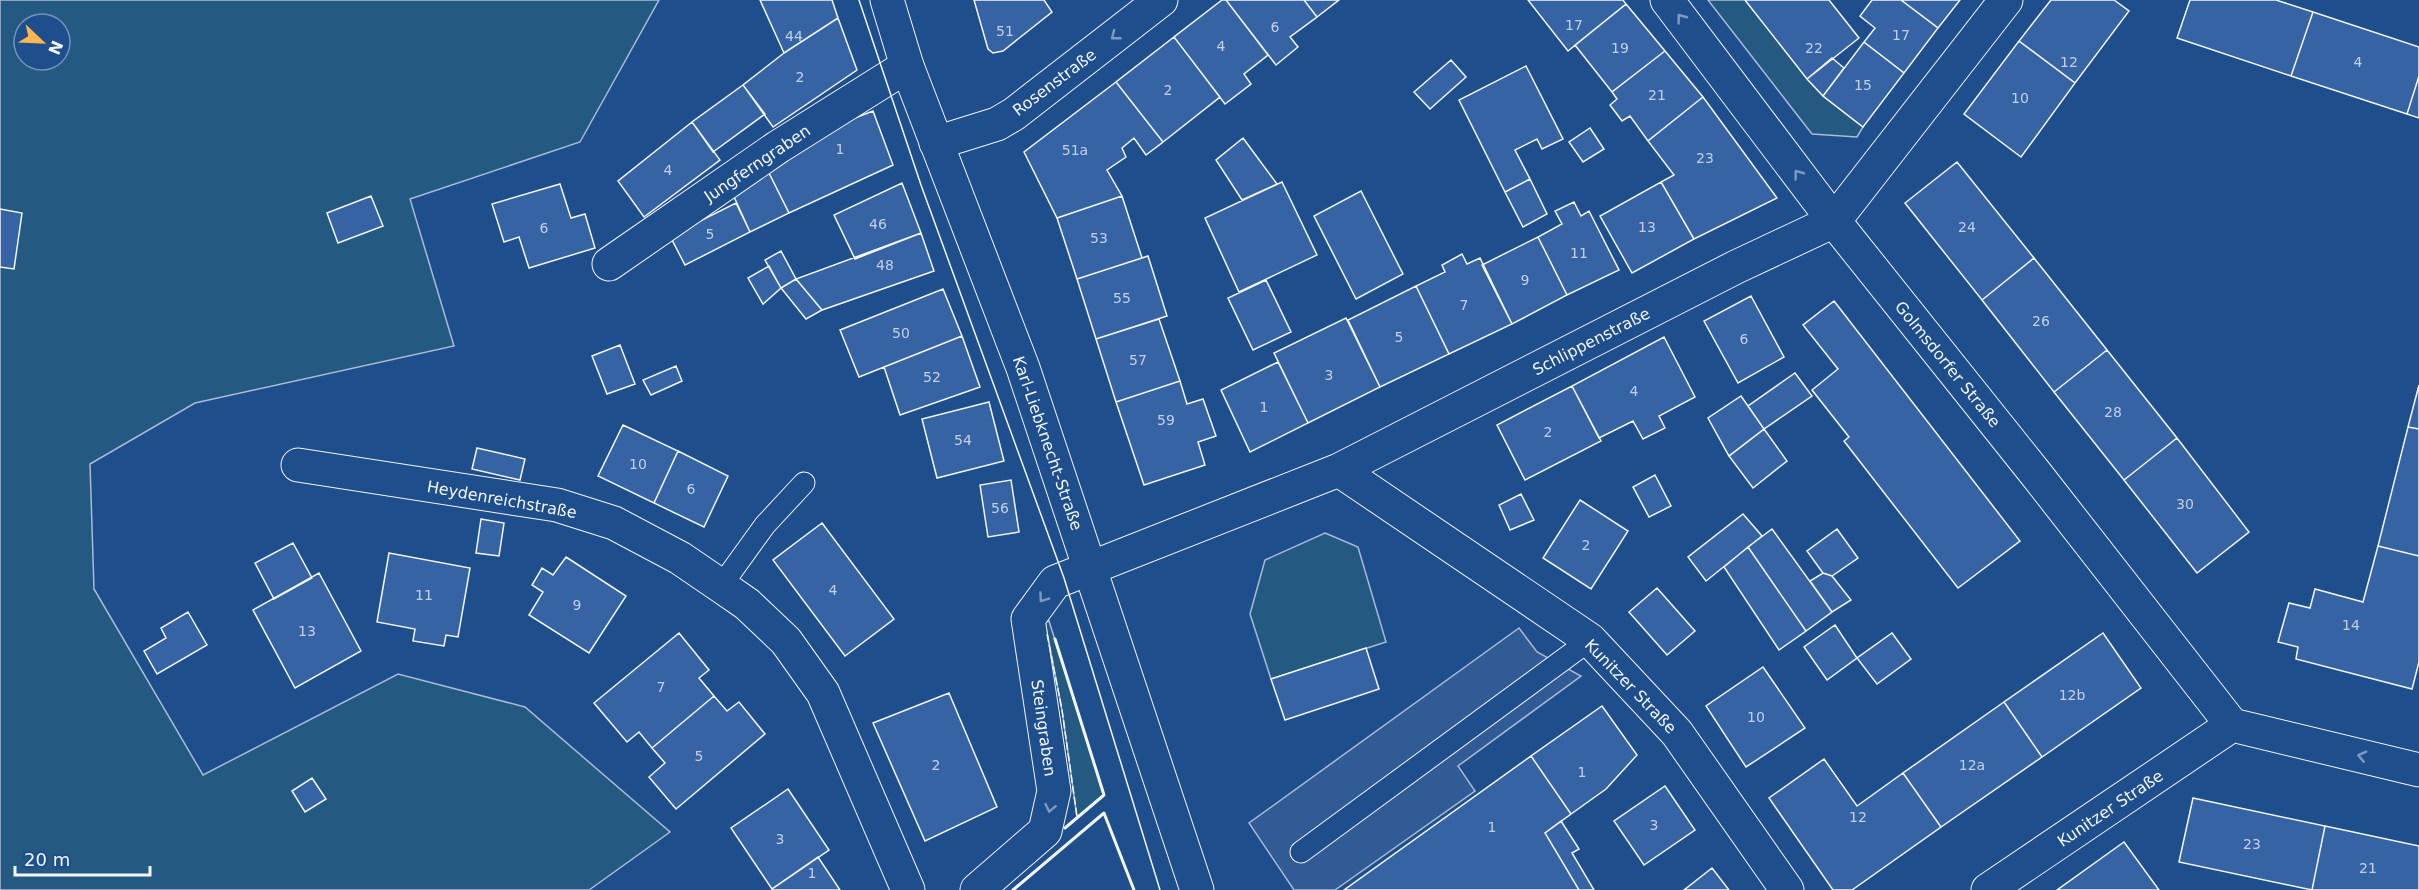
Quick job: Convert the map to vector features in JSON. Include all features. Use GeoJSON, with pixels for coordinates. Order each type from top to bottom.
{"type":"FeatureCollection","features":[{"type":"Feature","properties":{"kind":"street","name":"Karl-Liebknecht-Straße"},"geometry":{"type":"LineString","coordinates":[[887,0],[907,66],[1023,368],[1197,890]]}},
{"type":"Feature","properties":{"kind":"street","name":"Rosenstraße"},"geometry":{"type":"LineString","coordinates":[[936,142],[997,124],[1014,114],[1161,0]]}},
{"type":"Feature","properties":{"kind":"street","name":"Golmsdorfer Straße"},"geometry":{"type":"LineString","coordinates":[[1667,0],[1834,221],[2232,725]]}},
{"type":"Feature","properties":{"kind":"street","name":"Schlippenstraße"},"geometry":{"type":"LineString","coordinates":[[1090,568],[1339,470],[1736,267],[1834,221],[2006,0]]}},
{"type":"Feature","properties":{"kind":"street","name":"Jungferngraben"},"geometry":{"type":"LineString","coordinates":[[609,264],[778,147],[907,66]]}},
{"type":"Feature","properties":{"kind":"street","name":"Heydenreichstraße"},"geometry":{"type":"LineString","coordinates":[[298,465],[557,505],[614,523],[680,558],[747,604],[786,641],[823,693],[908,890]]}},
{"type":"Feature","properties":{"kind":"street","name":"Kunitzer Straße"},"geometry":{"type":"LineString","coordinates":[[1339,470],[1590,640],[1677,733],[1787,890]]}},
{"type":"Feature","properties":{"kind":"street","name":"Steingraben"},"geometry":{"type":"LineString","coordinates":[[978,890],[1045,831],[1054,792],[1028,619],[1054,582],[1090,568]]}},
{"type":"Feature","properties":{"kind":"street","name":"Kunitzer Straße"},"geometry":{"type":"LineString","coordinates":[[1988,890],[2232,725]]}},
{"type":"Feature","properties":{"kind":"street"},"geometry":{"type":"LineString","coordinates":[[2232,725],[2419,770]]}},
{"type":"Feature","properties":{"kind":"lane"},"geometry":{"type":"LineString","coordinates":[[721,586],[765,525],[804,483]]}},
{"type":"Feature","properties":{"kind":"lane"},"geometry":{"type":"LineString","coordinates":[[1301,852],[1590,640]]}},
{"type":"Feature","properties":{"kind":"shaded area"},"geometry":{"type":"Polygon","coordinates":[[[0,0],[659,0],[580,142],[410,199],[454,346],[195,403],[90,464],[94,589],[203,775],[398,674],[525,707],[670,832],[589,890],[0,890],[0,0]]]}},
{"type":"Feature","properties":{"kind":"shaded area"},"geometry":{"type":"Polygon","coordinates":[[[1708,0],[1745,0],[1823,96],[1863,127],[1857,137],[1812,134],[1708,0]]]}},
{"type":"Feature","properties":{"kind":"shaded area"},"geometry":{"type":"Polygon","coordinates":[[[1325,533],[1358,547],[1386,642],[1271,679],[1250,614],[1265,560],[1325,533]]]}},
{"type":"Feature","properties":{"kind":"shaded area"},"geometry":{"type":"Polygon","coordinates":[[[1049,621],[1104,795],[1077,817],[1062,710],[1045,622],[1049,621]]]}},
{"type":"Feature","properties":{"kind":"shaded area"},"geometry":{"type":"Polygon","coordinates":[[[1519,628],[1537,652],[1581,676],[1458,766],[1475,791],[1335,890],[1294,890],[1249,823],[1519,628]]]}},
{"type":"Feature","properties":{"kind":"building"},"geometry":{"type":"Polygon","coordinates":[[[760,0],[832,0],[838,18],[784,53],[760,0]]]}},
{"type":"Feature","properties":{"kind":"building"},"geometry":{"type":"Polygon","coordinates":[[[974,0],[1044,0],[1052,12],[1003,51],[993,53],[988,49],[974,0]]]}},
{"type":"Feature","properties":{"kind":"building"},"geometry":{"type":"Polygon","coordinates":[[[1222,0],[1226,0],[1268,55],[1244,74],[1251,84],[1225,104],[1174,37],[1222,0]]]}},
{"type":"Feature","properties":{"kind":"building"},"geometry":{"type":"Polygon","coordinates":[[[1226,0],[1304,0],[1317,17],[1290,37],[1298,47],[1276,65],[1226,0]]]}},
{"type":"Feature","properties":{"kind":"building"},"geometry":{"type":"Polygon","coordinates":[[[1304,0],[1339,0],[1317,17],[1304,0]]]}},
{"type":"Feature","properties":{"kind":"building"},"geometry":{"type":"Polygon","coordinates":[[[1528,0],[1623,0],[1626,4],[1568,51],[1528,0]]]}},
{"type":"Feature","properties":{"kind":"building"},"geometry":{"type":"Polygon","coordinates":[[[1745,0],[1829,0],[1859,38],[1807,79],[1745,0]]]}},
{"type":"Feature","properties":{"kind":"building"},"geometry":{"type":"Polygon","coordinates":[[[1872,0],[1901,0],[1938,28],[1904,73],[1864,42],[1875,28],[1860,16],[1872,0]]]}},
{"type":"Feature","properties":{"kind":"building"},"geometry":{"type":"Polygon","coordinates":[[[1901,0],[1960,0],[1938,28],[1901,0]]]}},
{"type":"Feature","properties":{"kind":"building"},"geometry":{"type":"Polygon","coordinates":[[[2051,0],[2114,0],[2129,11],[2075,83],[2019,41],[2051,0]]]}},
{"type":"Feature","properties":{"kind":"building"},"geometry":{"type":"Polygon","coordinates":[[[2190,0],[2276,0],[2313,12],[2291,76],[2177,38],[2190,0]]]}},
{"type":"Feature","properties":{"kind":"building"},"geometry":{"type":"Polygon","coordinates":[[[1626,4],[1665,51],[1612,92],[1575,45],[1626,4]]]}},
{"type":"Feature","properties":{"kind":"building"},"geometry":{"type":"Polygon","coordinates":[[[2313,12],[2419,47],[2419,76],[2407,114],[2291,76],[2313,12]]]}},
{"type":"Feature","properties":{"kind":"building"},"geometry":{"type":"Polygon","coordinates":[[[838,18],[857,70],[773,127],[743,85],[784,53],[838,18]]]}},
{"type":"Feature","properties":{"kind":"building"},"geometry":{"type":"Polygon","coordinates":[[[1174,37],[1220,97],[1163,142],[1116,82],[1174,37]]]}},
{"type":"Feature","properties":{"kind":"building"},"geometry":{"type":"Polygon","coordinates":[[[2019,41],[2075,83],[2021,157],[1964,114],[2019,41]]]}},
{"type":"Feature","properties":{"kind":"building"},"geometry":{"type":"Polygon","coordinates":[[[1864,42],[1904,73],[1863,127],[1823,96],[1864,42]]]}},
{"type":"Feature","properties":{"kind":"building"},"geometry":{"type":"Polygon","coordinates":[[[1665,51],[1703,97],[1648,141],[1630,116],[1622,121],[1610,105],[1617,99],[1612,92],[1665,51]]]}},
{"type":"Feature","properties":{"kind":"building"},"geometry":{"type":"Polygon","coordinates":[[[1832,58],[1844,68],[1823,96],[1807,79],[1832,58]]]}},
{"type":"Feature","properties":{"kind":"building"},"geometry":{"type":"Polygon","coordinates":[[[1451,60],[1466,77],[1430,109],[1414,92],[1451,60]]]}},
{"type":"Feature","properties":{"kind":"building"},"geometry":{"type":"Polygon","coordinates":[[[1526,66],[1563,139],[1542,149],[1537,139],[1515,150],[1530,179],[1505,192],[1459,100],[1526,66]]]}},
{"type":"Feature","properties":{"kind":"building"},"geometry":{"type":"Polygon","coordinates":[[[2419,76],[2419,118],[2407,114],[2419,76]]]}},
{"type":"Feature","properties":{"kind":"building"},"geometry":{"type":"Polygon","coordinates":[[[1116,82],[1163,142],[1146,155],[1134,138],[1122,148],[1126,157],[1107,170],[1122,196],[1057,218],[1024,152],[1116,82]]]}},
{"type":"Feature","properties":{"kind":"building"},"geometry":{"type":"Polygon","coordinates":[[[743,85],[765,114],[713,152],[692,122],[743,85]]]}},
{"type":"Feature","properties":{"kind":"building"},"geometry":{"type":"Polygon","coordinates":[[[1703,97],[1777,198],[1694,239],[1661,182],[1674,175],[1648,141],[1703,97]]]}},
{"type":"Feature","properties":{"kind":"building"},"geometry":{"type":"Polygon","coordinates":[[[873,111],[893,165],[789,213],[766,167],[819,132],[873,111]]]}},
{"type":"Feature","properties":{"kind":"building"},"geometry":{"type":"Polygon","coordinates":[[[692,122],[720,160],[644,217],[618,181],[692,122]]]}},
{"type":"Feature","properties":{"kind":"building"},"geometry":{"type":"Polygon","coordinates":[[[1590,128],[1604,149],[1583,162],[1569,142],[1590,128]]]}},
{"type":"Feature","properties":{"kind":"building"},"geometry":{"type":"Polygon","coordinates":[[[1243,138],[1277,184],[1242,200],[1216,160],[1243,138]]]}},
{"type":"Feature","properties":{"kind":"building"},"geometry":{"type":"Polygon","coordinates":[[[1957,162],[2034,258],[1982,300],[1905,203],[1957,162]]]}},
{"type":"Feature","properties":{"kind":"building"},"geometry":{"type":"Polygon","coordinates":[[[766,167],[789,213],[750,232],[730,188],[766,167]]]}},
{"type":"Feature","properties":{"kind":"building"},"geometry":{"type":"Polygon","coordinates":[[[1530,179],[1547,214],[1523,227],[1505,192],[1530,179]]]}},
{"type":"Feature","properties":{"kind":"building"},"geometry":{"type":"Polygon","coordinates":[[[1282,182],[1317,255],[1239,292],[1205,218],[1282,182]]]}},
{"type":"Feature","properties":{"kind":"building"},"geometry":{"type":"Polygon","coordinates":[[[1661,182],[1694,239],[1632,273],[1600,216],[1661,182]]]}},
{"type":"Feature","properties":{"kind":"building"},"geometry":{"type":"Polygon","coordinates":[[[902,183],[921,233],[855,259],[834,215],[902,183]]]}},
{"type":"Feature","properties":{"kind":"building"},"geometry":{"type":"Polygon","coordinates":[[[560,184],[571,218],[585,214],[595,248],[529,268],[519,237],[504,242],[492,204],[560,184]]]}},
{"type":"Feature","properties":{"kind":"building"},"geometry":{"type":"Polygon","coordinates":[[[1361,191],[1403,274],[1356,299],[1314,216],[1361,191]]]}},
{"type":"Feature","properties":{"kind":"building"},"geometry":{"type":"Polygon","coordinates":[[[371,196],[383,226],[338,243],[327,213],[371,196]]]}},
{"type":"Feature","properties":{"kind":"building"},"geometry":{"type":"Polygon","coordinates":[[[1122,196],[1142,258],[1077,279],[1057,218],[1122,196]]]}},
{"type":"Feature","properties":{"kind":"building"},"geometry":{"type":"Polygon","coordinates":[[[1574,202],[1581,216],[1589,211],[1619,270],[1567,295],[1538,237],[1562,224],[1555,211],[1574,202]]]}},
{"type":"Feature","properties":{"kind":"building"},"geometry":{"type":"Polygon","coordinates":[[[736,203],[750,232],[685,265],[670,236],[736,203]]]}},
{"type":"Feature","properties":{"kind":"building"},"geometry":{"type":"Polygon","coordinates":[[[0,209],[22,213],[14,269],[0,267],[0,209]]]}},
{"type":"Feature","properties":{"kind":"building"},"geometry":{"type":"Polygon","coordinates":[[[921,233],[934,271],[822,310],[796,279],[921,233]]]}},
{"type":"Feature","properties":{"kind":"building"},"geometry":{"type":"Polygon","coordinates":[[[1538,237],[1567,295],[1512,324],[1482,265],[1538,237]]]}},
{"type":"Feature","properties":{"kind":"building"},"geometry":{"type":"Polygon","coordinates":[[[781,251],[796,279],[781,288],[765,260],[781,251]]]}},
{"type":"Feature","properties":{"kind":"building"},"geometry":{"type":"Polygon","coordinates":[[[1462,254],[1467,264],[1480,258],[1512,324],[1449,354],[1416,286],[1445,272],[1442,265],[1462,254]]]}},
{"type":"Feature","properties":{"kind":"building"},"geometry":{"type":"Polygon","coordinates":[[[1148,256],[1167,316],[1096,339],[1077,279],[1148,256]]]}},
{"type":"Feature","properties":{"kind":"building"},"geometry":{"type":"Polygon","coordinates":[[[2034,258],[2107,350],[2054,392],[1982,300],[2034,258]]]}},
{"type":"Feature","properties":{"kind":"building"},"geometry":{"type":"Polygon","coordinates":[[[769,266],[781,288],[763,304],[748,278],[769,266]]]}},
{"type":"Feature","properties":{"kind":"building"},"geometry":{"type":"Polygon","coordinates":[[[796,279],[822,310],[806,319],[781,288],[796,279]]]}},
{"type":"Feature","properties":{"kind":"building"},"geometry":{"type":"Polygon","coordinates":[[[1266,280],[1291,332],[1253,350],[1228,298],[1266,280]]]}},
{"type":"Feature","properties":{"kind":"building"},"geometry":{"type":"Polygon","coordinates":[[[1416,286],[1449,354],[1380,387],[1348,320],[1416,286]]]}},
{"type":"Feature","properties":{"kind":"building"},"geometry":{"type":"Polygon","coordinates":[[[943,289],[962,336],[859,377],[840,330],[943,289]]]}},
{"type":"Feature","properties":{"kind":"building"},"geometry":{"type":"Polygon","coordinates":[[[1751,296],[1784,357],[1738,383],[1704,321],[1751,296]]]}},
{"type":"Feature","properties":{"kind":"building"},"geometry":{"type":"Polygon","coordinates":[[[1834,301],[2020,541],[1958,588],[1844,441],[1849,437],[1812,390],[1838,369],[1803,325],[1834,301]]]}},
{"type":"Feature","properties":{"kind":"building"},"geometry":{"type":"Polygon","coordinates":[[[1346,318],[1380,387],[1308,423],[1274,353],[1346,318]]]}},
{"type":"Feature","properties":{"kind":"building"},"geometry":{"type":"Polygon","coordinates":[[[1159,319],[1180,381],[1116,402],[1096,339],[1159,319]]]}},
{"type":"Feature","properties":{"kind":"building"},"geometry":{"type":"Polygon","coordinates":[[[962,336],[980,387],[900,415],[884,367],[962,336]]]}},
{"type":"Feature","properties":{"kind":"building"},"geometry":{"type":"Polygon","coordinates":[[[1664,337],[1695,397],[1659,416],[1665,428],[1643,439],[1633,421],[1599,438],[1572,386],[1664,337]]]}},
{"type":"Feature","properties":{"kind":"building"},"geometry":{"type":"Polygon","coordinates":[[[620,345],[635,384],[607,394],[592,356],[620,345]]]}},
{"type":"Feature","properties":{"kind":"building"},"geometry":{"type":"Polygon","coordinates":[[[2107,350],[2177,438],[2124,480],[2054,392],[2107,350]]]}},
{"type":"Feature","properties":{"kind":"building"},"geometry":{"type":"Polygon","coordinates":[[[1278,362],[1308,423],[1250,452],[1221,390],[1278,362]]]}},
{"type":"Feature","properties":{"kind":"building"},"geometry":{"type":"Polygon","coordinates":[[[676,366],[682,381],[651,395],[643,380],[676,366]]]}},
{"type":"Feature","properties":{"kind":"building"},"geometry":{"type":"Polygon","coordinates":[[[1795,373],[1812,396],[1764,429],[1748,406],[1795,373]]]}},
{"type":"Feature","properties":{"kind":"building"},"geometry":{"type":"Polygon","coordinates":[[[1180,381],[1187,404],[1203,399],[1216,436],[1198,442],[1205,465],[1144,485],[1116,402],[1180,381]]]}},
{"type":"Feature","properties":{"kind":"building"},"geometry":{"type":"Polygon","coordinates":[[[2419,385],[2419,429],[2408,427],[2419,385]]]}},
{"type":"Feature","properties":{"kind":"building"},"geometry":{"type":"Polygon","coordinates":[[[1572,386],[1601,441],[1525,480],[1497,425],[1572,386]]]}},
{"type":"Feature","properties":{"kind":"building"},"geometry":{"type":"Polygon","coordinates":[[[1741,396],[1764,429],[1729,456],[1708,418],[1741,396]]]}},
{"type":"Feature","properties":{"kind":"building"},"geometry":{"type":"Polygon","coordinates":[[[989,402],[1004,461],[937,478],[922,419],[989,402]]]}},
{"type":"Feature","properties":{"kind":"building"},"geometry":{"type":"Polygon","coordinates":[[[623,425],[678,451],[654,503],[598,476],[623,425]]]}},
{"type":"Feature","properties":{"kind":"building"},"geometry":{"type":"Polygon","coordinates":[[[2408,427],[2419,429],[2419,556],[2378,546],[2408,427]]]}},
{"type":"Feature","properties":{"kind":"building"},"geometry":{"type":"Polygon","coordinates":[[[1764,429],[1787,461],[1753,488],[1729,456],[1764,429]]]}},
{"type":"Feature","properties":{"kind":"building"},"geometry":{"type":"Polygon","coordinates":[[[2177,438],[2249,532],[2197,573],[2124,480],[2177,438]]]}},
{"type":"Feature","properties":{"kind":"building"},"geometry":{"type":"Polygon","coordinates":[[[477,448],[525,459],[520,480],[472,469],[477,448]]]}},
{"type":"Feature","properties":{"kind":"building"},"geometry":{"type":"Polygon","coordinates":[[[678,451],[728,476],[704,527],[654,503],[678,451]]]}},
{"type":"Feature","properties":{"kind":"building"},"geometry":{"type":"Polygon","coordinates":[[[1655,475],[1671,506],[1649,517],[1633,487],[1655,475]]]}},
{"type":"Feature","properties":{"kind":"building"},"geometry":{"type":"Polygon","coordinates":[[[1011,480],[1019,532],[988,537],[980,485],[1011,480]]]}},
{"type":"Feature","properties":{"kind":"building"},"geometry":{"type":"Polygon","coordinates":[[[1521,494],[1534,520],[1510,530],[1499,505],[1521,494]]]}},
{"type":"Feature","properties":{"kind":"building"},"geometry":{"type":"Polygon","coordinates":[[[1580,500],[1628,531],[1591,589],[1543,558],[1580,500]]]}},
{"type":"Feature","properties":{"kind":"building"},"geometry":{"type":"Polygon","coordinates":[[[1743,514],[1762,536],[1706,581],[1688,557],[1743,514]]]}},
{"type":"Feature","properties":{"kind":"building"},"geometry":{"type":"Polygon","coordinates":[[[481,519],[504,523],[499,556],[476,553],[481,519]]]}},
{"type":"Feature","properties":{"kind":"building"},"geometry":{"type":"Polygon","coordinates":[[[822,523],[894,619],[845,656],[773,560],[822,523]]]}},
{"type":"Feature","properties":{"kind":"building"},"geometry":{"type":"Polygon","coordinates":[[[1772,529],[1832,612],[1806,631],[1748,547],[1772,529]]]}},
{"type":"Feature","properties":{"kind":"building"},"geometry":{"type":"Polygon","coordinates":[[[1837,529],[1858,558],[1832,576],[1823,573],[1807,551],[1837,529]]]}},
{"type":"Feature","properties":{"kind":"building"},"geometry":{"type":"Polygon","coordinates":[[[293,543],[312,578],[274,599],[255,563],[293,543]]]}},
{"type":"Feature","properties":{"kind":"building"},"geometry":{"type":"Polygon","coordinates":[[[2378,546],[2419,556],[2419,662],[2412,689],[2296,659],[2298,647],[2278,642],[2289,603],[2310,608],[2315,589],[2363,602],[2378,546]]]}},
{"type":"Feature","properties":{"kind":"building"},"geometry":{"type":"Polygon","coordinates":[[[1748,547],[1806,631],[1779,650],[1724,567],[1748,547]]]}},
{"type":"Feature","properties":{"kind":"building"},"geometry":{"type":"Polygon","coordinates":[[[389,553],[470,568],[458,637],[446,635],[444,646],[413,641],[415,629],[377,622],[389,553]]]}},
{"type":"Feature","properties":{"kind":"building"},"geometry":{"type":"Polygon","coordinates":[[[566,557],[626,596],[589,653],[529,615],[543,592],[532,585],[542,568],[553,575],[566,557]]]}},
{"type":"Feature","properties":{"kind":"building"},"geometry":{"type":"Polygon","coordinates":[[[319,573],[361,651],[295,688],[253,610],[319,573]]]}},
{"type":"Feature","properties":{"kind":"building"},"geometry":{"type":"Polygon","coordinates":[[[1823,573],[1832,576],[1851,600],[1832,612],[1810,581],[1823,573]]]}},
{"type":"Feature","properties":{"kind":"building"},"geometry":{"type":"Polygon","coordinates":[[[1657,588],[1695,631],[1667,655],[1629,612],[1657,588]]]}},
{"type":"Feature","properties":{"kind":"building"},"geometry":{"type":"Polygon","coordinates":[[[188,612],[207,645],[157,674],[144,651],[166,638],[161,628],[188,612]]]}},
{"type":"Feature","properties":{"kind":"building"},"geometry":{"type":"Polygon","coordinates":[[[1835,625],[1857,658],[1827,680],[1804,647],[1835,625]]]}},
{"type":"Feature","properties":{"kind":"building"},"geometry":{"type":"Polygon","coordinates":[[[679,633],[709,670],[699,678],[714,696],[652,748],[639,732],[627,742],[594,703],[679,633]]]}},
{"type":"Feature","properties":{"kind":"building"},"geometry":{"type":"Polygon","coordinates":[[[1892,633],[1911,659],[1877,684],[1857,658],[1892,633]]]}},
{"type":"Feature","properties":{"kind":"building"},"geometry":{"type":"Polygon","coordinates":[[[2103,633],[2141,688],[2042,757],[2004,702],[2103,633]]]}},
{"type":"Feature","properties":{"kind":"building"},"geometry":{"type":"Polygon","coordinates":[[[1366,648],[1379,689],[1285,720],[1271,679],[1366,648]]]}},
{"type":"Feature","properties":{"kind":"building"},"geometry":{"type":"Polygon","coordinates":[[[1763,667],[1805,728],[1746,767],[1706,706],[1763,667]]]}},
{"type":"Feature","properties":{"kind":"building"},"geometry":{"type":"Polygon","coordinates":[[[949,693],[997,807],[925,841],[873,723],[949,693]]]}},
{"type":"Feature","properties":{"kind":"building"},"geometry":{"type":"Polygon","coordinates":[[[714,696],[727,711],[739,702],[765,734],[676,809],[649,777],[665,763],[652,748],[714,696]]]}},
{"type":"Feature","properties":{"kind":"building"},"geometry":{"type":"Polygon","coordinates":[[[2004,702],[2042,757],[1941,827],[1903,773],[2004,702]]]}},
{"type":"Feature","properties":{"kind":"building"},"geometry":{"type":"Polygon","coordinates":[[[1602,706],[1637,755],[1606,789],[1571,814],[1531,756],[1602,706]]]}},
{"type":"Feature","properties":{"kind":"building"},"geometry":{"type":"Polygon","coordinates":[[[1531,756],[1571,814],[1545,833],[1579,890],[1344,890],[1531,756]]]}},
{"type":"Feature","properties":{"kind":"building"},"geometry":{"type":"Polygon","coordinates":[[[1824,759],[1857,806],[1903,773],[1941,827],[1852,890],[1833,890],[1769,798],[1824,759]]]}},
{"type":"Feature","properties":{"kind":"building"},"geometry":{"type":"Polygon","coordinates":[[[312,778],[326,799],[305,812],[292,791],[312,778]]]}},
{"type":"Feature","properties":{"kind":"building"},"geometry":{"type":"Polygon","coordinates":[[[1665,786],[1695,830],[1644,865],[1614,821],[1665,786]]]}},
{"type":"Feature","properties":{"kind":"building"},"geometry":{"type":"Polygon","coordinates":[[[788,789],[829,850],[772,889],[731,828],[788,789]]]}},
{"type":"Feature","properties":{"kind":"building"},"geometry":{"type":"Polygon","coordinates":[[[2193,798],[2325,826],[2312,890],[2179,862],[2193,798]]]}},
{"type":"Feature","properties":{"kind":"building"},"geometry":{"type":"Polygon","coordinates":[[[1561,821],[1579,849],[1572,853],[1594,890],[1579,890],[1545,833],[1561,821]]]}},
{"type":"Feature","properties":{"kind":"building"},"geometry":{"type":"Polygon","coordinates":[[[2325,826],[2419,846],[2419,890],[2312,890],[2325,826]]]}},
{"type":"Feature","properties":{"kind":"building"},"geometry":{"type":"Polygon","coordinates":[[[2124,842],[2159,890],[2057,890],[2124,842]]]}},
{"type":"Feature","properties":{"kind":"building"},"geometry":{"type":"Polygon","coordinates":[[[818,857],[840,890],[772,890],[772,889],[818,857]]]}},
{"type":"Feature","properties":{"kind":"building"},"geometry":{"type":"Polygon","coordinates":[[[1712,868],[1729,890],[1684,890],[1712,868]]]}},
{"type":"Feature","properties":{"kind":"tram line"},"geometry":{"type":"LineString","coordinates":[[859,0],[921,185],[1064,578],[1160,890]]}},
{"type":"Feature","properties":{"kind":"fence"},"geometry":{"type":"LineString","coordinates":[[1047,634],[1062,710],[1077,817]]}},
{"type":"Feature","properties":{"kind":"wall"},"geometry":{"type":"LineString","coordinates":[[1055,639],[1104,795],[1065,828]]}},
{"type":"Feature","properties":{"kind":"wall"},"geometry":{"type":"LineString","coordinates":[[1013,890],[1104,813],[1134,890]]}}]}
